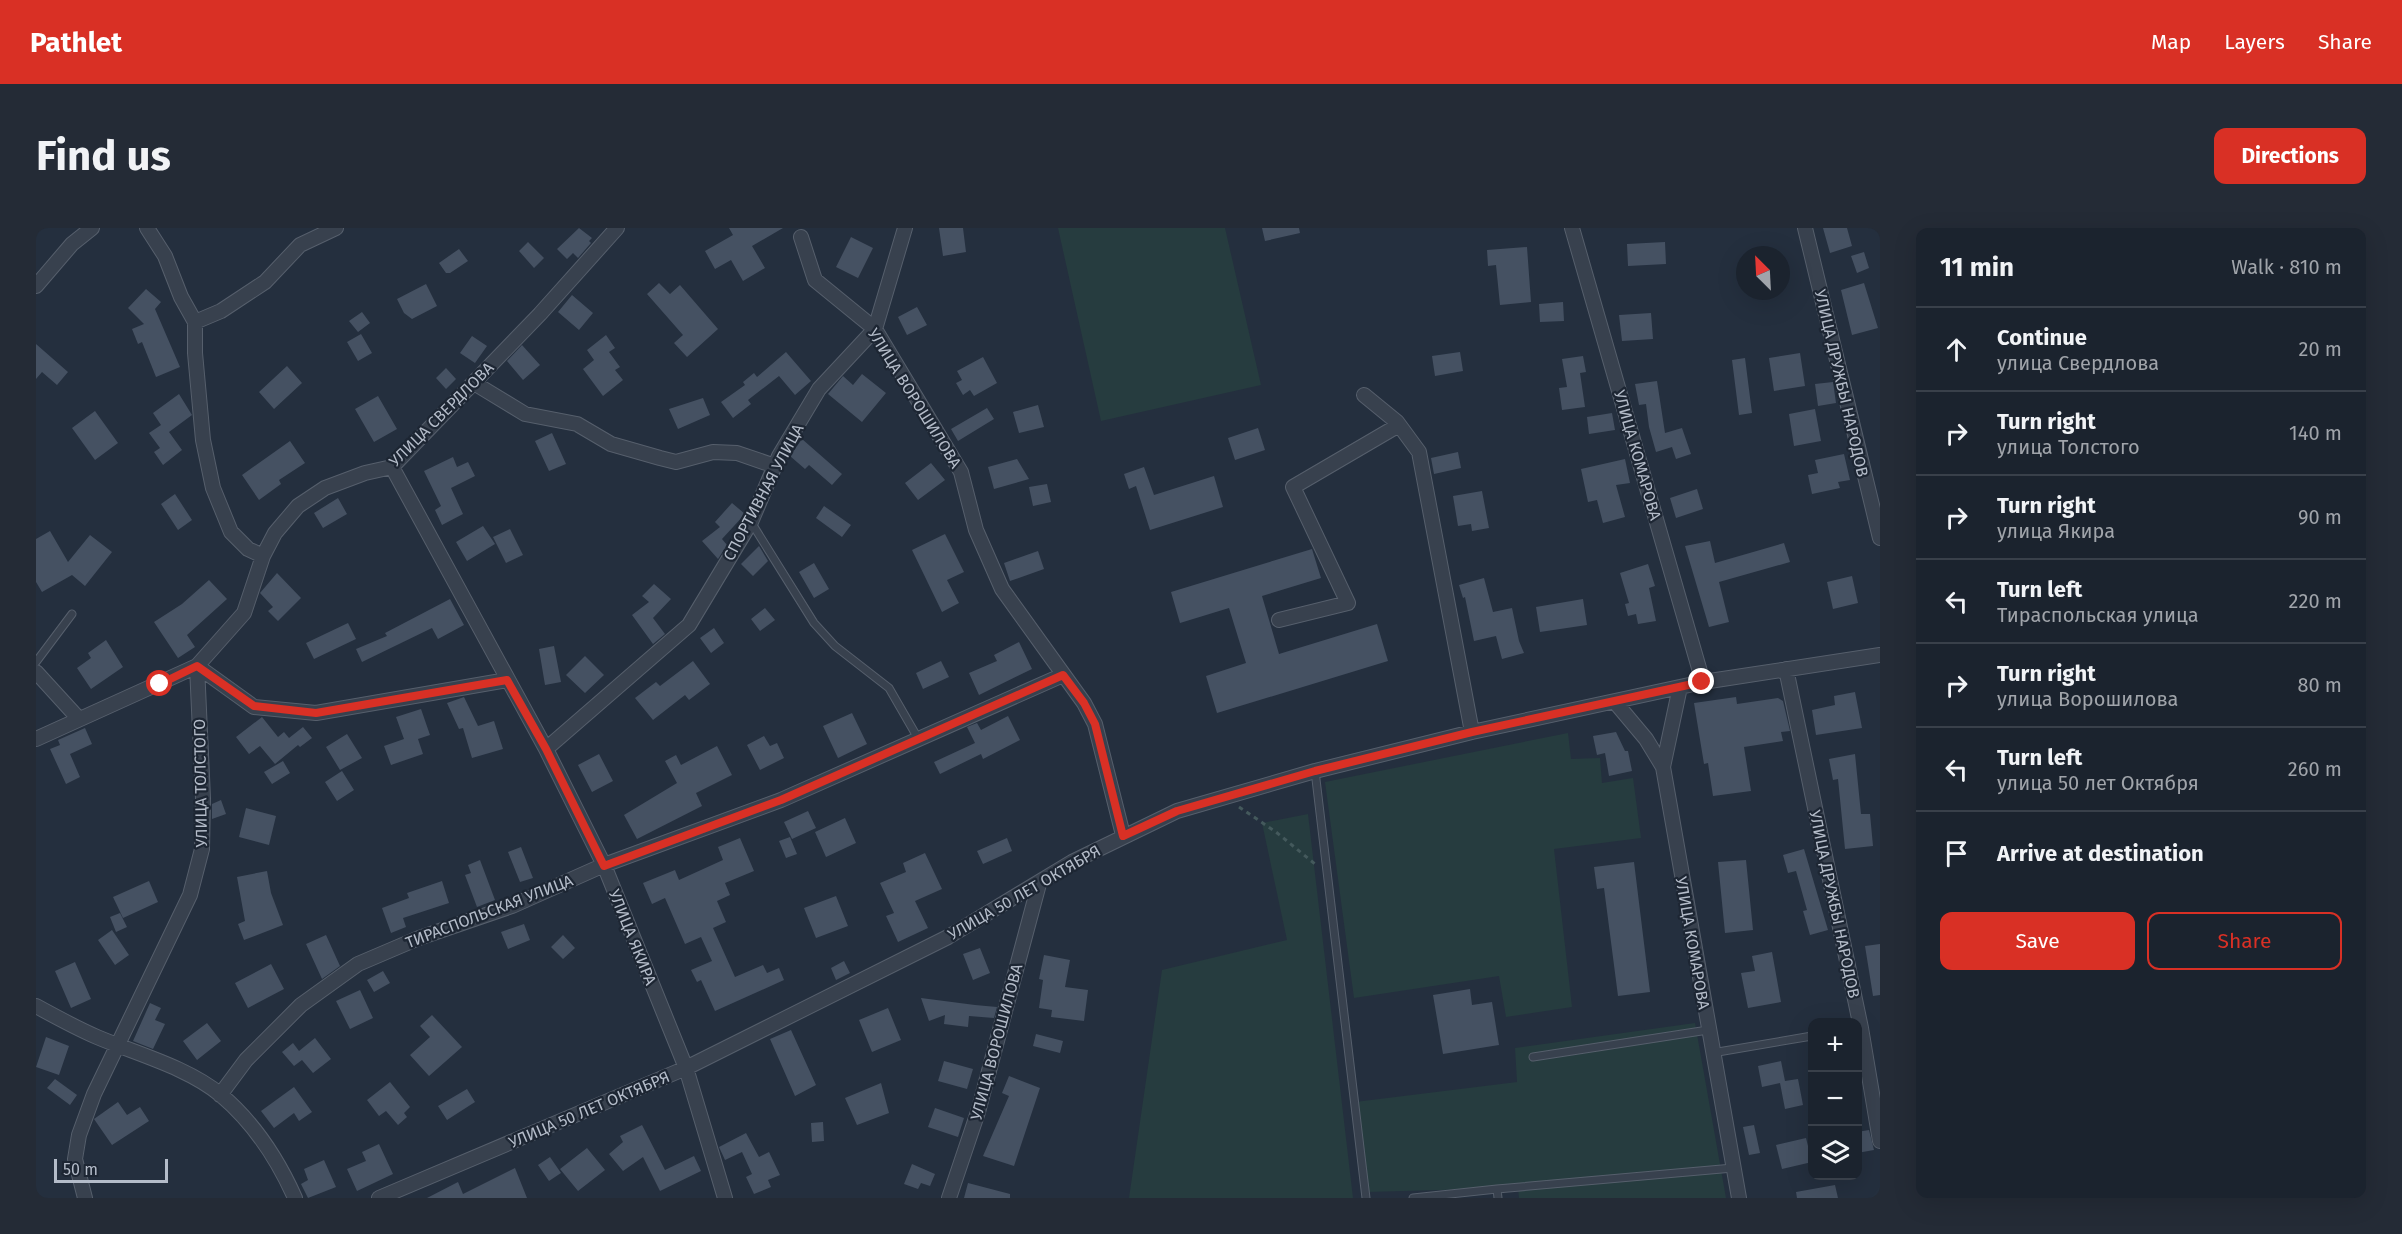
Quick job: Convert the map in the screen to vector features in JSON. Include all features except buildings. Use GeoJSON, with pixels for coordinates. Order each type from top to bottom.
{"type":"FeatureCollection","features":[{"type":"Feature","properties":{"kind":"street"},"geometry":{"type":"LineString","coordinates":[[36,286],[72,244],[92,228]]}},
{"type":"Feature","properties":{"kind":"street"},"geometry":{"type":"LineString","coordinates":[[147,228],[165,256],[181,297],[195,322],[195,353],[203,440],[213,488],[231,532],[248,549],[263,556]]}},
{"type":"Feature","properties":{"kind":"street"},"geometry":{"type":"LineString","coordinates":[[195,322],[221,311],[265,282],[300,245],[336,228]]}},
{"type":"Feature","properties":{"kind":"street","name":"УЛИЦА СВЕРДЛОВА"},"geometry":{"type":"LineString","coordinates":[[36,739],[197,666],[244,614],[263,556],[275,533],[298,506],[325,488],[364,473],[392,467],[617,228]]}},
{"type":"Feature","properties":{"kind":"street","name":"СПОРТИВНАЯ УЛИЦА"},"geometry":{"type":"LineString","coordinates":[[546,749],[689,625],[751,522],[775,466],[819,389],[875,328],[905,228]]}},
{"type":"Feature","properties":{"kind":"street","name":"УЛИЦА КОМАРОВА"},"geometry":{"type":"LineString","coordinates":[[1572,228],[1702,682]]}},
{"type":"Feature","properties":{"kind":"street","name":"УЛИЦА ДРУЖБЫ НАРОДОВ"},"geometry":{"type":"LineString","coordinates":[[1805,228],[1880,538]]}},
{"type":"Feature","properties":{"kind":"street","name":"УЛИЦА ВОРОШИЛОВА"},"geometry":{"type":"LineString","coordinates":[[801,237],[814,280],[875,328],[961,472],[976,530],[1002,589],[1084,703],[1095,724],[1123,836]]}},
{"type":"Feature","properties":{"kind":"street"},"geometry":{"type":"LineString","coordinates":[[474,382],[525,414],[577,424],[611,444],[650,455],[676,462],[713,452],[737,453],[775,466]]}},
{"type":"Feature","properties":{"kind":"street"},"geometry":{"type":"LineString","coordinates":[[1364,395],[1399,425],[1419,452],[1472,732]]}},
{"type":"Feature","properties":{"kind":"street"},"geometry":{"type":"LineString","coordinates":[[1279,620],[1348,603],[1293,487],[1399,425]]}},
{"type":"Feature","properties":{"kind":"street","name":"УЛИЦА ЯКИРА"},"geometry":{"type":"LineString","coordinates":[[392,467],[546,749],[604,866],[686,1068],[725,1198]]}},
{"type":"Feature","properties":{"kind":"street","name":"УЛИЦА 50 ЛЕТ ОКТЯБРЯ"},"geometry":{"type":"LineString","coordinates":[[379,1198],[686,1068],[948,937],[1072,862],[1177,811],[1315,771],[1472,732],[1702,682],[1880,655]]}},
{"type":"Feature","properties":{"kind":"street"},"geometry":{"type":"LineString","coordinates":[[197,666],[254,706],[316,713],[507,680]]}},
{"type":"Feature","properties":{"kind":"street","name":"УЛИЦА ТОЛСТОГО"},"geometry":{"type":"LineString","coordinates":[[85,1198],[75,1159],[79,1135],[117,1045],[190,894],[202,849],[203,798],[197,666]]}},
{"type":"Feature","properties":{"kind":"street","name":"УЛИЦА ДРУЖБЫ НАРОДОВ"},"geometry":{"type":"LineString","coordinates":[[1786,669],[1857,1018]]}},
{"type":"Feature","properties":{"kind":"street"},"geometry":{"type":"LineString","coordinates":[[36,672],[79,719]]}},
{"type":"Feature","properties":{"kind":"street","name":"ТИРАСПОЛЬСКАЯ УЛИЦА"},"geometry":{"type":"LineString","coordinates":[[220,1095],[246,1060],[301,1005],[358,964],[419,938],[512,906],[604,866],[781,800],[919,741],[1063,675]]}},
{"type":"Feature","properties":{"kind":"street","name":"УЛИЦА КОМАРОВА"},"geometry":{"type":"LineString","coordinates":[[1680,687],[1663,767],[1738,1198]]}},
{"type":"Feature","properties":{"kind":"street"},"geometry":{"type":"LineString","coordinates":[[1616,702],[1646,739],[1663,767]]}},
{"type":"Feature","properties":{"kind":"street","name":"УЛИЦА ВОРОШИЛОВА"},"geometry":{"type":"LineString","coordinates":[[949,1198],[978,1112],[1039,884]]}},
{"type":"Feature","properties":{"kind":"street"},"geometry":{"type":"LineString","coordinates":[[36,1006],[117,1045],[191,1076],[220,1095],[254,1130],[285,1176],[295,1198]]}},
{"type":"Feature","properties":{"kind":"street","name":"УЛИЦА ДРУЖБЫ НАРОДОВ"},"geometry":{"type":"LineString","coordinates":[[1862,1044],[1880,1141]]}},
{"type":"Feature","properties":{"kind":"lane"},"geometry":{"type":"LineString","coordinates":[[751,522],[814,623],[835,646],[889,688],[919,741]]}},
{"type":"Feature","properties":{"kind":"lane"},"geometry":{"type":"LineString","coordinates":[[36,662],[72,614]]}},
{"type":"Feature","properties":{"kind":"lane"},"geometry":{"type":"LineString","coordinates":[[1315,771],[1366,1198]]}},
{"type":"Feature","properties":{"kind":"lane"},"geometry":{"type":"LineString","coordinates":[[1533,1056],[1707,1030]]}},
{"type":"Feature","properties":{"kind":"lane"},"geometry":{"type":"LineString","coordinates":[[1712,1053],[1808,1037]]}},
{"type":"Feature","properties":{"kind":"lane"},"geometry":{"type":"LineString","coordinates":[[1413,1198],[1733,1168]]}},
{"type":"Feature","properties":{"kind":"lane"},"geometry":{"type":"LineString","coordinates":[[1497,1190],[1498,1198]]}},
{"type":"Feature","properties":{"kind":"path"},"geometry":{"type":"LineString","coordinates":[[1225,797],[1276,832],[1327,875]]}},
{"type":"Feature","properties":{"kind":"green space"},"geometry":{"type":"Polygon","coordinates":[[[1058,228],[1225,228],[1261,385],[1101,421],[1058,228]]]}},
{"type":"Feature","properties":{"kind":"green space"},"geometry":{"type":"Polygon","coordinates":[[[1568,733],[1571,759],[1600,758],[1602,783],[1633,778],[1641,838],[1554,849],[1572,1007],[1506,1017],[1499,976],[1354,998],[1325,782],[1568,733]]]}},
{"type":"Feature","properties":{"kind":"green space"},"geometry":{"type":"Polygon","coordinates":[[[1308,814],[1353,1198],[1129,1198],[1162,970],[1287,940],[1262,823],[1308,814]]]}},
{"type":"Feature","properties":{"kind":"green space"},"geometry":{"type":"Polygon","coordinates":[[[1695,1023],[1726,1198],[1519,1198],[1518,1188],[1366,1192],[1355,1102],[1517,1082],[1515,1048],[1695,1023]]]}},
{"type":"Feature","properties":{"kind":"route"},"geometry":{"type":"LineString","coordinates":[[160,684],[197,666],[254,706],[316,713],[507,680],[546,749],[604,866],[781,800],[919,741],[1063,675],[1084,703],[1095,724],[1123,836],[1177,811],[1315,771],[1472,732],[1702,682]]}}]}
